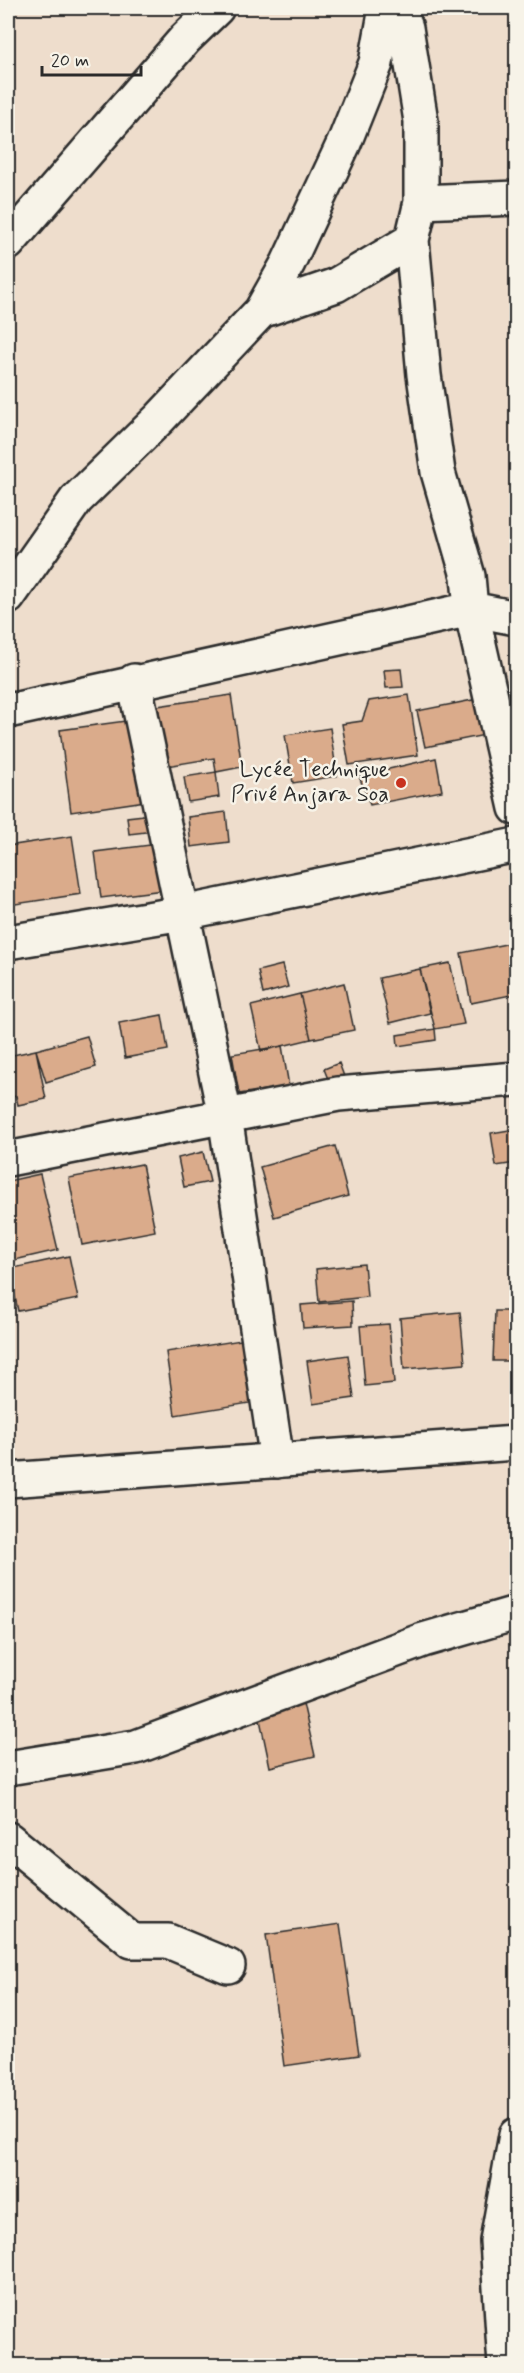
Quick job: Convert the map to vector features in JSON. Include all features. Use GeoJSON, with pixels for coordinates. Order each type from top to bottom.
{"type":"FeatureCollection","features":[{"type":"Feature","properties":{"kind":"street"},"geometry":{"type":"LineString","coordinates":[[8,243],[185,39],[217,8]]}},
{"type":"Feature","properties":{"kind":"street"},"geometry":{"type":"LineString","coordinates":[[8,597],[76,500],[159,419],[261,311],[288,262],[344,144],[375,63],[386,8]]}},
{"type":"Feature","properties":{"kind":"street"},"geometry":{"type":"LineString","coordinates":[[399,8],[406,28],[421,121],[421,201],[412,240],[424,375],[438,472],[468,576],[471,609],[516,808]]}},
{"type":"Feature","properties":{"kind":"street"},"geometry":{"type":"LineString","coordinates":[[421,201],[516,198]]}},
{"type":"Feature","properties":{"kind":"street"},"geometry":{"type":"LineString","coordinates":[[261,311],[336,285],[412,240]]}},
{"type":"Feature","properties":{"kind":"street"},"geometry":{"type":"LineString","coordinates":[[8,711],[135,681],[471,609],[516,618]]}},
{"type":"Feature","properties":{"kind":"street"},"geometry":{"type":"LineString","coordinates":[[135,681],[225,1116],[278,1461]]}},
{"type":"Feature","properties":{"kind":"street"},"geometry":{"type":"LineString","coordinates":[[8,942],[183,913],[516,845]]}},
{"type":"Feature","properties":{"kind":"street"},"geometry":{"type":"LineString","coordinates":[[8,1159],[338,1094],[516,1079]]}},
{"type":"Feature","properties":{"kind":"street"},"geometry":{"type":"LineString","coordinates":[[8,1480],[516,1443]]}},
{"type":"Feature","properties":{"kind":"street"},"geometry":{"type":"LineString","coordinates":[[8,1768],[136,1747],[423,1640],[516,1613]]}},
{"type":"Feature","properties":{"kind":"street"},"geometry":{"type":"LineString","coordinates":[[8,1839],[132,1941],[168,1941],[228,1966]]}},
{"type":"Feature","properties":{"kind":"street"},"geometry":{"type":"LineString","coordinates":[[505,2366],[497,2241],[516,2134]]}},
{"type":"Feature","properties":{"kind":"building"},"geometry":{"type":"Polygon","coordinates":[[[401,669],[403,687],[386,688],[384,670],[401,669]]]}},
{"type":"Feature","properties":{"kind":"building"},"geometry":{"type":"Polygon","coordinates":[[[231,695],[242,767],[216,772],[214,758],[167,766],[158,706],[231,695]]]}},
{"type":"Feature","properties":{"kind":"building"},"geometry":{"type":"Polygon","coordinates":[[[409,695],[418,755],[349,765],[342,724],[362,721],[369,701],[409,695]]]}},
{"type":"Feature","properties":{"kind":"building"},"geometry":{"type":"Polygon","coordinates":[[[478,699],[485,735],[425,747],[417,711],[478,699]]]}},
{"type":"Feature","properties":{"kind":"building"},"geometry":{"type":"Polygon","coordinates":[[[140,719],[152,800],[71,812],[60,730],[140,719]]]}},
{"type":"Feature","properties":{"kind":"building"},"geometry":{"type":"Polygon","coordinates":[[[330,728],[337,776],[293,783],[285,735],[330,728]]]}},
{"type":"Feature","properties":{"kind":"building","name":"Lycée Technique Privé Anjara Soa"},"geometry":{"type":"Polygon","coordinates":[[[436,758],[442,791],[370,805],[359,776],[436,758]]]}},
{"type":"Feature","properties":{"kind":"building"},"geometry":{"type":"Polygon","coordinates":[[[216,772],[219,797],[188,802],[184,777],[216,772]]]}},
{"type":"Feature","properties":{"kind":"building"},"geometry":{"type":"Polygon","coordinates":[[[226,812],[229,842],[191,847],[188,817],[226,812]]]}},
{"type":"Feature","properties":{"kind":"building"},"geometry":{"type":"Polygon","coordinates":[[[152,814],[154,831],[129,834],[127,817],[152,814]]]}},
{"type":"Feature","properties":{"kind":"building"},"geometry":{"type":"Polygon","coordinates":[[[72,836],[81,894],[9,905],[8,846],[72,836]]]}},
{"type":"Feature","properties":{"kind":"building"},"geometry":{"type":"Polygon","coordinates":[[[158,844],[163,890],[101,898],[95,852],[158,844]]]}},
{"type":"Feature","properties":{"kind":"building"},"geometry":{"type":"Polygon","coordinates":[[[516,942],[516,994],[471,1003],[461,953],[516,942]]]}},
{"type":"Feature","properties":{"kind":"building"},"geometry":{"type":"Polygon","coordinates":[[[450,963],[464,1024],[435,1029],[420,969],[450,963]]]}},
{"type":"Feature","properties":{"kind":"building"},"geometry":{"type":"Polygon","coordinates":[[[282,965],[288,987],[263,994],[258,971],[282,965]]]}},
{"type":"Feature","properties":{"kind":"building"},"geometry":{"type":"Polygon","coordinates":[[[420,969],[430,1013],[390,1023],[379,978],[420,969]]]}},
{"type":"Feature","properties":{"kind":"building"},"geometry":{"type":"Polygon","coordinates":[[[344,983],[354,1030],[311,1039],[300,994],[344,983]]]}},
{"type":"Feature","properties":{"kind":"building"},"geometry":{"type":"Polygon","coordinates":[[[300,994],[311,1039],[261,1051],[251,1006],[300,994]]]}},
{"type":"Feature","properties":{"kind":"building"},"geometry":{"type":"Polygon","coordinates":[[[162,1015],[168,1050],[125,1058],[119,1023],[162,1015]]]}},
{"type":"Feature","properties":{"kind":"building"},"geometry":{"type":"Polygon","coordinates":[[[435,1029],[436,1040],[398,1046],[397,1035],[435,1029]]]}},
{"type":"Feature","properties":{"kind":"building"},"geometry":{"type":"Polygon","coordinates":[[[87,1036],[96,1067],[46,1082],[36,1050],[87,1036]]]}},
{"type":"Feature","properties":{"kind":"building"},"geometry":{"type":"Polygon","coordinates":[[[282,1046],[289,1086],[239,1094],[232,1054],[282,1046]]]}},
{"type":"Feature","properties":{"kind":"building"},"geometry":{"type":"Polygon","coordinates":[[[36,1050],[46,1099],[18,1105],[16,1096],[8,1098],[8,1056],[36,1050]]]}},
{"type":"Feature","properties":{"kind":"building"},"geometry":{"type":"Polygon","coordinates":[[[339,1063],[345,1079],[330,1084],[324,1069],[339,1063]]]}},
{"type":"Feature","properties":{"kind":"building"},"geometry":{"type":"Polygon","coordinates":[[[516,1129],[516,1163],[496,1166],[491,1133],[516,1129]]]}},
{"type":"Feature","properties":{"kind":"building"},"geometry":{"type":"Polygon","coordinates":[[[335,1146],[348,1196],[274,1217],[260,1167],[335,1146]]]}},
{"type":"Feature","properties":{"kind":"building"},"geometry":{"type":"Polygon","coordinates":[[[203,1152],[210,1182],[184,1187],[178,1158],[203,1152]]]}},
{"type":"Feature","properties":{"kind":"building"},"geometry":{"type":"Polygon","coordinates":[[[142,1164],[155,1231],[82,1245],[69,1178],[142,1164]]]}},
{"type":"Feature","properties":{"kind":"building"},"geometry":{"type":"Polygon","coordinates":[[[40,1174],[58,1250],[10,1261],[8,1181],[40,1174]]]}},
{"type":"Feature","properties":{"kind":"building"},"geometry":{"type":"Polygon","coordinates":[[[69,1256],[78,1299],[18,1311],[9,1269],[69,1256]]]}},
{"type":"Feature","properties":{"kind":"building"},"geometry":{"type":"Polygon","coordinates":[[[364,1264],[367,1297],[319,1302],[316,1269],[364,1264]]]}},
{"type":"Feature","properties":{"kind":"building"},"geometry":{"type":"Polygon","coordinates":[[[352,1301],[353,1325],[303,1328],[301,1305],[352,1301]]]}},
{"type":"Feature","properties":{"kind":"building"},"geometry":{"type":"Polygon","coordinates":[[[495,1311],[516,1311],[516,1361],[493,1361],[495,1311]]]}},
{"type":"Feature","properties":{"kind":"building"},"geometry":{"type":"Polygon","coordinates":[[[460,1312],[465,1364],[404,1369],[400,1318],[460,1312]]]}},
{"type":"Feature","properties":{"kind":"building"},"geometry":{"type":"Polygon","coordinates":[[[389,1324],[394,1383],[365,1386],[360,1326],[389,1324]]]}},
{"type":"Feature","properties":{"kind":"building"},"geometry":{"type":"Polygon","coordinates":[[[247,1339],[256,1402],[175,1415],[166,1352],[247,1339]]]}},
{"type":"Feature","properties":{"kind":"building"},"geometry":{"type":"Polygon","coordinates":[[[348,1355],[354,1398],[313,1404],[307,1361],[348,1355]]]}},
{"type":"Feature","properties":{"kind":"building"},"geometry":{"type":"Polygon","coordinates":[[[302,1699],[315,1756],[270,1767],[258,1710],[302,1699]]]}},
{"type":"Feature","properties":{"kind":"building"},"geometry":{"type":"Polygon","coordinates":[[[340,1924],[359,2055],[284,2066],[266,1935],[340,1924]]]}},
{"type":"Feature","properties":{"kind":"place","name":"Lycée Technique Privé Anjara Soa"},"geometry":{"type":"Point","coordinates":[401,783]}}]}
